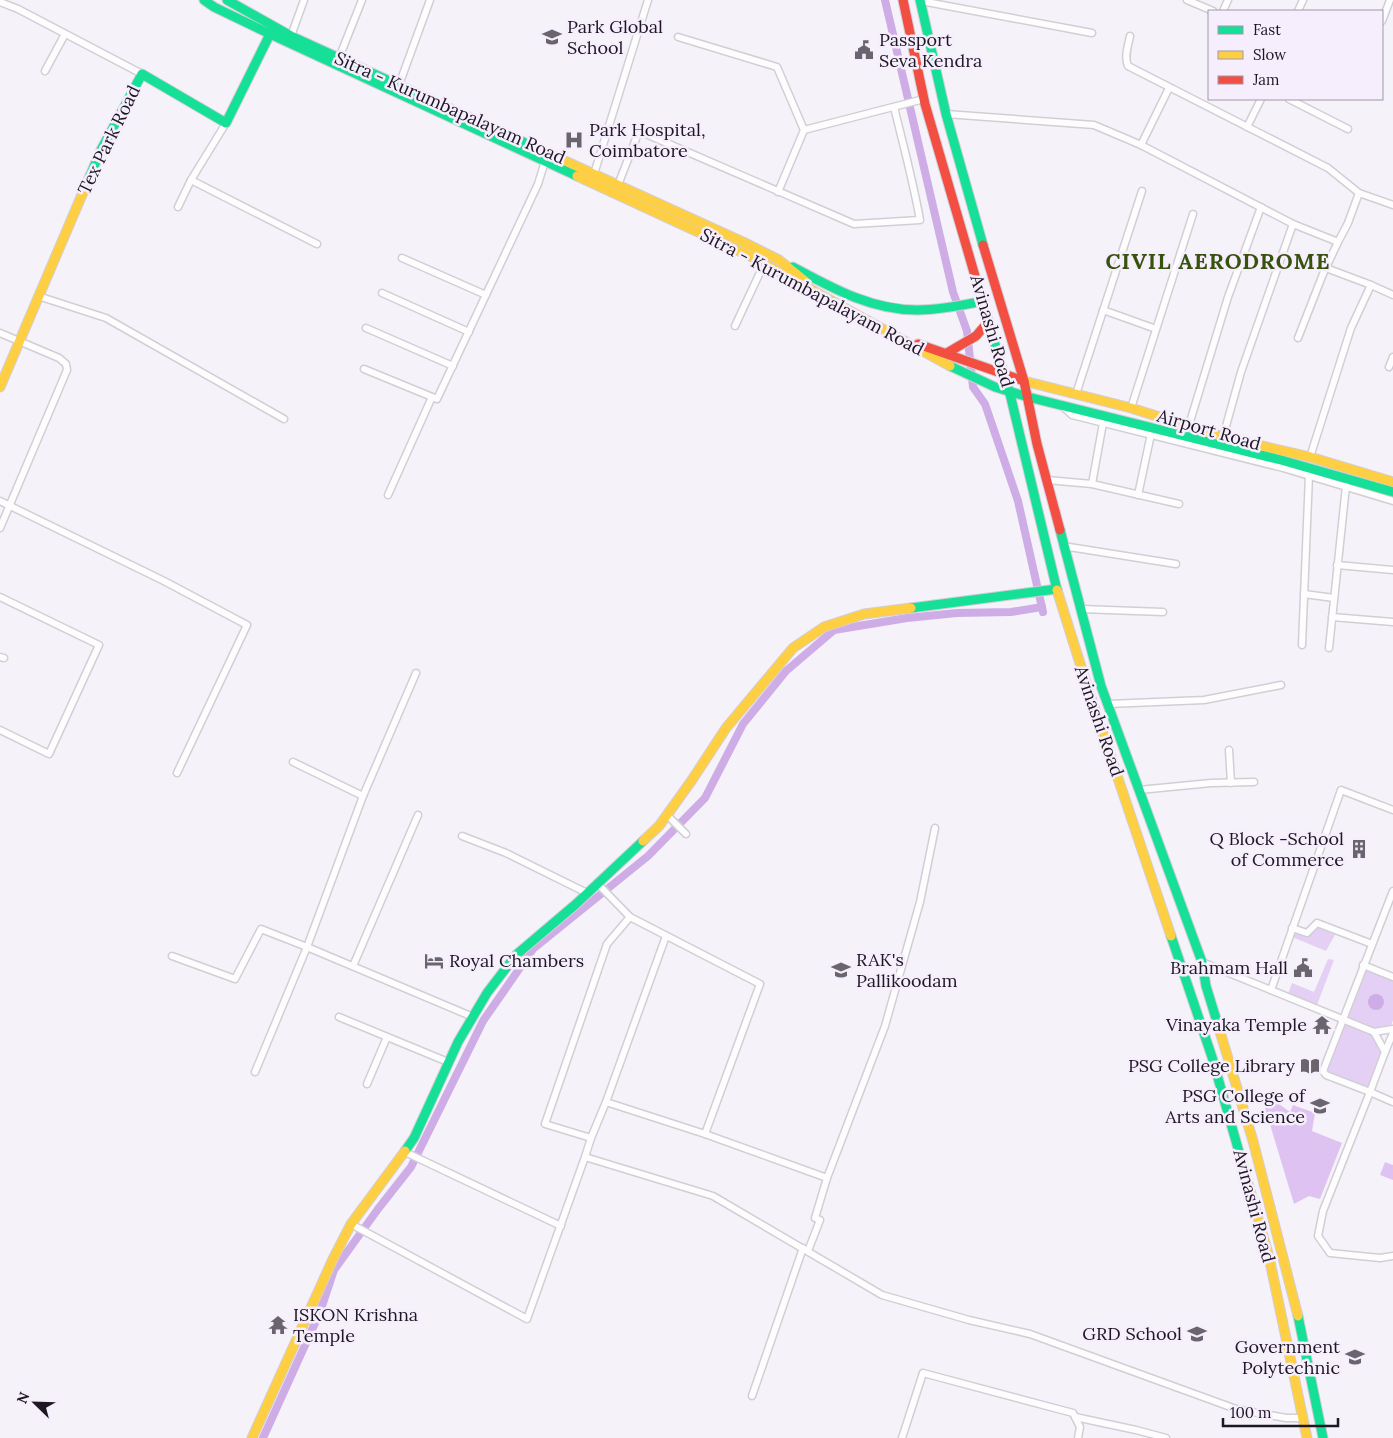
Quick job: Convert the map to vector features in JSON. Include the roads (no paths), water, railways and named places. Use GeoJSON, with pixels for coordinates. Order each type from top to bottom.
{"type":"FeatureCollection","features":[{"type":"Feature","properties":{"kind":"main road"},"geometry":{"type":"LineString","coordinates":[[204,0],[214,7],[272,30],[226,123]]}},
{"type":"Feature","properties":{"kind":"main road","name":"Sitra - Kurumbapalayam Road"},"geometry":{"type":"LineString","coordinates":[[227,0],[241,4],[272,30],[547,157],[594,174],[776,259],[798,278],[913,342],[1024,381]]}},
{"type":"Feature","properties":{"kind":"main road","name":"Avinashi Road"},"geometry":{"type":"LineString","coordinates":[[903,0],[924,101],[979,302],[989,321],[1010,394],[1057,589],[1088,689],[1215,1066],[1269,1257],[1283,1316],[1307,1438]]}},
{"type":"Feature","properties":{"kind":"main road","name":"Avinashi Road"},"geometry":{"type":"LineString","coordinates":[[921,0],[946,114],[996,292],[1024,381],[1037,444],[1101,686],[1202,962],[1206,986],[1253,1142],[1292,1293],[1323,1438]]}},
{"type":"Feature","properties":{"kind":"main road","name":"Sitra - Kurumbapalayam Road"},"geometry":{"type":"LineString","coordinates":[[272,30],[291,36],[399,85],[742,252],[978,380],[1010,394],[1028,397]]}},
{"type":"Feature","properties":{"kind":"main road","name":"Tex Park Road"},"geometry":{"type":"LineString","coordinates":[[0,387],[101,150],[142,74],[226,123]]}},
{"type":"Feature","properties":{"kind":"main road"},"geometry":{"type":"LineString","coordinates":[[924,101],[943,100]]}},
{"type":"Feature","properties":{"kind":"main road"},"geometry":{"type":"LineString","coordinates":[[767,266],[776,259],[831,287],[884,307],[911,310],[941,308],[979,302]]}},
{"type":"Feature","properties":{"kind":"main road"},"geometry":{"type":"LineString","coordinates":[[950,354],[976,336],[989,321]]}},
{"type":"Feature","properties":{"kind":"main road","name":"Airport Road"},"geometry":{"type":"LineString","coordinates":[[1024,381],[1131,408],[1223,436],[1310,457],[1393,482]]}},
{"type":"Feature","properties":{"kind":"main road","name":"Airport Road"},"geometry":{"type":"LineString","coordinates":[[1028,397],[1286,461],[1393,492]]}},
{"type":"Feature","properties":{"kind":"main road"},"geometry":{"type":"LineString","coordinates":[[252,1438],[333,1259],[354,1226],[408,1153],[448,1062],[487,993],[516,955],[587,894],[659,826],[670,818],[726,728],[793,648],[824,627],[864,614],[1057,589]]}},
{"type":"Feature","properties":{"kind":"street"},"geometry":{"type":"LineString","coordinates":[[291,36],[304,0]]}},
{"type":"Feature","properties":{"kind":"street"},"geometry":{"type":"LineString","coordinates":[[339,58],[362,0]]}},
{"type":"Feature","properties":{"kind":"street"},"geometry":{"type":"LineString","coordinates":[[399,85],[430,0]]}},
{"type":"Feature","properties":{"kind":"street"},"geometry":{"type":"LineString","coordinates":[[594,174],[648,0]]}},
{"type":"Feature","properties":{"kind":"street"},"geometry":{"type":"LineString","coordinates":[[921,0],[1092,33]]}},
{"type":"Feature","properties":{"kind":"street"},"geometry":{"type":"LineString","coordinates":[[1187,0],[1212,10]]}},
{"type":"Feature","properties":{"kind":"street"},"geometry":{"type":"LineString","coordinates":[[1383,18],[1390,0]]}},
{"type":"Feature","properties":{"kind":"street"},"geometry":{"type":"LineString","coordinates":[[0,2],[18,9],[142,74]]}},
{"type":"Feature","properties":{"kind":"street"},"geometry":{"type":"LineString","coordinates":[[45,71],[65,34]]}},
{"type":"Feature","properties":{"kind":"street"},"geometry":{"type":"LineString","coordinates":[[1130,36],[1126,54],[1128,66],[1328,168],[1358,193],[1393,205]]}},
{"type":"Feature","properties":{"kind":"street"},"geometry":{"type":"LineString","coordinates":[[678,37],[778,67],[804,130],[778,192]]}},
{"type":"Feature","properties":{"kind":"street"},"geometry":{"type":"LineString","coordinates":[[1141,145],[1169,88]]}},
{"type":"Feature","properties":{"kind":"street"},"geometry":{"type":"LineString","coordinates":[[1247,128],[1261,100]]}},
{"type":"Feature","properties":{"kind":"street"},"geometry":{"type":"LineString","coordinates":[[1292,100],[1348,129]]}},
{"type":"Feature","properties":{"kind":"street"},"geometry":{"type":"LineString","coordinates":[[804,130],[895,106],[924,101]]}},
{"type":"Feature","properties":{"kind":"street"},"geometry":{"type":"LineString","coordinates":[[618,185],[639,131],[854,224],[920,220],[911,171],[906,160],[895,106]]}},
{"type":"Feature","properties":{"kind":"street"},"geometry":{"type":"LineString","coordinates":[[946,114],[1094,125],[1141,145],[1293,224],[1338,242]]}},
{"type":"Feature","properties":{"kind":"street"},"geometry":{"type":"LineString","coordinates":[[178,207],[191,180],[226,123]]}},
{"type":"Feature","properties":{"kind":"street"},"geometry":{"type":"LineString","coordinates":[[364,369],[437,399],[538,184],[547,157]]}},
{"type":"Feature","properties":{"kind":"street"},"geometry":{"type":"LineString","coordinates":[[191,180],[317,244]]}},
{"type":"Feature","properties":{"kind":"street"},"geometry":{"type":"LineString","coordinates":[[1076,394],[1142,191]]}},
{"type":"Feature","properties":{"kind":"street"},"geometry":{"type":"LineString","coordinates":[[1298,338],[1326,268],[1348,223],[1358,193]]}},
{"type":"Feature","properties":{"kind":"street"},"geometry":{"type":"LineString","coordinates":[[1189,425],[1228,297],[1261,207]]}},
{"type":"Feature","properties":{"kind":"street"},"geometry":{"type":"LineString","coordinates":[[1131,408],[1193,214]]}},
{"type":"Feature","properties":{"kind":"street"},"geometry":{"type":"LineString","coordinates":[[1223,436],[1240,372],[1293,224]]}},
{"type":"Feature","properties":{"kind":"street"},"geometry":{"type":"LineString","coordinates":[[402,258],[486,295]]}},
{"type":"Feature","properties":{"kind":"street"},"geometry":{"type":"LineString","coordinates":[[735,326],[767,266]]}},
{"type":"Feature","properties":{"kind":"street"},"geometry":{"type":"LineString","coordinates":[[1326,268],[1393,295]]}},
{"type":"Feature","properties":{"kind":"street"},"geometry":{"type":"LineString","coordinates":[[1310,457],[1351,328],[1371,285]]}},
{"type":"Feature","properties":{"kind":"street"},"geometry":{"type":"LineString","coordinates":[[382,293],[469,332]]}},
{"type":"Feature","properties":{"kind":"street"},"geometry":{"type":"LineString","coordinates":[[38,296],[106,318],[284,419]]}},
{"type":"Feature","properties":{"kind":"street"},"geometry":{"type":"LineString","coordinates":[[1103,310],[1156,329]]}},
{"type":"Feature","properties":{"kind":"street"},"geometry":{"type":"LineString","coordinates":[[366,328],[453,366]]}},
{"type":"Feature","properties":{"kind":"street"},"geometry":{"type":"LineString","coordinates":[[0,333],[59,358],[66,364],[66,370],[0,528]]}},
{"type":"Feature","properties":{"kind":"street"},"geometry":{"type":"LineString","coordinates":[[1389,367],[1393,357]]}},
{"type":"Feature","properties":{"kind":"street"},"geometry":{"type":"LineString","coordinates":[[388,495],[432,397]]}},
{"type":"Feature","properties":{"kind":"street"},"geometry":{"type":"LineString","coordinates":[[1059,404],[1072,415],[1309,475],[1393,501]]}},
{"type":"Feature","properties":{"kind":"street"},"geometry":{"type":"LineString","coordinates":[[1092,484],[1104,423]]}},
{"type":"Feature","properties":{"kind":"street"},"geometry":{"type":"LineString","coordinates":[[1138,495],[1151,434]]}},
{"type":"Feature","properties":{"kind":"street"},"geometry":{"type":"LineString","coordinates":[[1302,645],[1309,475]]}},
{"type":"Feature","properties":{"kind":"street"},"geometry":{"type":"LineString","coordinates":[[1047,480],[1092,484],[1179,504]]}},
{"type":"Feature","properties":{"kind":"street"},"geometry":{"type":"LineString","coordinates":[[1329,648],[1346,486]]}},
{"type":"Feature","properties":{"kind":"street"},"geometry":{"type":"LineString","coordinates":[[0,501],[164,581],[247,625],[177,773]]}},
{"type":"Feature","properties":{"kind":"street"},"geometry":{"type":"LineString","coordinates":[[1063,546],[1176,564]]}},
{"type":"Feature","properties":{"kind":"street"},"geometry":{"type":"LineString","coordinates":[[1338,565],[1393,570]]}},
{"type":"Feature","properties":{"kind":"street"},"geometry":{"type":"LineString","coordinates":[[1304,594],[1334,598]]}},
{"type":"Feature","properties":{"kind":"street"},"geometry":{"type":"LineString","coordinates":[[0,597],[100,644],[49,754],[0,730]]}},
{"type":"Feature","properties":{"kind":"street"},"geometry":{"type":"LineString","coordinates":[[1081,609],[1163,612]]}},
{"type":"Feature","properties":{"kind":"street"},"geometry":{"type":"LineString","coordinates":[[1332,617],[1393,622]]}},
{"type":"Feature","properties":{"kind":"street"},"geometry":{"type":"LineString","coordinates":[[255,1072],[307,947],[363,796],[416,673]]}},
{"type":"Feature","properties":{"kind":"street"},"geometry":{"type":"LineString","coordinates":[[1108,704],[1204,700],[1282,685]]}},
{"type":"Feature","properties":{"kind":"street"},"geometry":{"type":"LineString","coordinates":[[1229,750],[1231,783]]}},
{"type":"Feature","properties":{"kind":"street"},"geometry":{"type":"LineString","coordinates":[[293,762],[363,796]]}},
{"type":"Feature","properties":{"kind":"street"},"geometry":{"type":"LineString","coordinates":[[1139,790],[1211,783],[1254,782]]}},
{"type":"Feature","properties":{"kind":"street"},"geometry":{"type":"LineString","coordinates":[[1271,990],[1341,790],[1392,808]]}},
{"type":"Feature","properties":{"kind":"street"},"geometry":{"type":"LineString","coordinates":[[353,966],[418,815]]}},
{"type":"Feature","properties":{"kind":"street"},"geometry":{"type":"LineString","coordinates":[[670,818],[684,832]]}},
{"type":"Feature","properties":{"kind":"street"},"geometry":{"type":"LineString","coordinates":[[752,1396],[806,1249],[820,1220],[816,1218],[828,1178],[885,1026],[920,902],[935,828]]}},
{"type":"Feature","properties":{"kind":"street"},"geometry":{"type":"LineString","coordinates":[[462,836],[506,853],[587,894]]}},
{"type":"Feature","properties":{"kind":"street"},"geometry":{"type":"LineString","coordinates":[[598,884],[630,917],[760,984],[705,1134]]}},
{"type":"Feature","properties":{"kind":"street"},"geometry":{"type":"LineString","coordinates":[[1393,891],[1322,1071],[1326,1075],[1393,1102]]}},
{"type":"Feature","properties":{"kind":"street"},"geometry":{"type":"LineString","coordinates":[[591,1138],[545,1124],[607,944],[630,917]]}},
{"type":"Feature","properties":{"kind":"street"},"geometry":{"type":"LineString","coordinates":[[1292,928],[1307,933],[1318,923],[1372,944]]}},
{"type":"Feature","properties":{"kind":"street"},"geometry":{"type":"LineString","coordinates":[[172,956],[235,979],[261,929],[473,1016]]}},
{"type":"Feature","properties":{"kind":"street"},"geometry":{"type":"LineString","coordinates":[[354,1226],[527,1319],[591,1138],[606,1102],[666,936]]}},
{"type":"Feature","properties":{"kind":"street"},"geometry":{"type":"LineString","coordinates":[[1202,962],[1374,1032],[1393,1031],[1323,1211],[1318,1236],[1330,1253],[1354,1257],[1380,1258],[1393,1256]]}},
{"type":"Feature","properties":{"kind":"street"},"geometry":{"type":"LineString","coordinates":[[1364,965],[1393,977]]}},
{"type":"Feature","properties":{"kind":"street"},"geometry":{"type":"LineString","coordinates":[[339,1017],[448,1062]]}},
{"type":"Feature","properties":{"kind":"street"},"geometry":{"type":"LineString","coordinates":[[1374,1032],[1385,1052]]}},
{"type":"Feature","properties":{"kind":"street"},"geometry":{"type":"LineString","coordinates":[[367,1084],[387,1037]]}},
{"type":"Feature","properties":{"kind":"street"},"geometry":{"type":"LineString","coordinates":[[606,1102],[705,1134],[828,1178]]}},
{"type":"Feature","properties":{"kind":"street"},"geometry":{"type":"LineString","coordinates":[[408,1153],[561,1226]]}},
{"type":"Feature","properties":{"kind":"street"},"geometry":{"type":"LineString","coordinates":[[586,1156],[713,1196],[882,1295],[969,1320],[1030,1334],[1236,1409],[1286,1418],[1303,1418]]}},
{"type":"Feature","properties":{"kind":"street"},"geometry":{"type":"LineString","coordinates":[[902,1438],[923,1373],[1073,1413],[1080,1427],[1078,1438]]}},
{"type":"Feature","properties":{"kind":"street"},"geometry":{"type":"LineString","coordinates":[[1075,1417],[1166,1438]]}},
{"type":"Feature","properties":{"kind":"waterway"},"geometry":{"type":"LineString","coordinates":[[885,0],[953,292],[967,331],[973,387],[985,404],[1018,501],[1043,612]]}},
{"type":"Feature","properties":{"kind":"waterway"},"geometry":{"type":"LineString","coordinates":[[263,1438],[320,1312],[334,1270],[411,1167],[483,1021],[533,949],[648,856],[705,798],[743,724],[786,671],[834,630],[907,618],[957,613],[1011,612],[1042,607]]}},
{"type":"Feature","properties":{"kind":"place","name":"Park Global School"},"geometry":{"type":"Point","coordinates":[552,37]}},
{"type":"Feature","properties":{"kind":"place","name":"Passport Seva Kendra"},"geometry":{"type":"Point","coordinates":[864,50]}},
{"type":"Feature","properties":{"kind":"place","name":"Park Hospital, Coimbatore"},"geometry":{"type":"Point","coordinates":[574,140]}},
{"type":"Feature","properties":{"kind":"place","name":"Q Block -School of Commerce"},"geometry":{"type":"Point","coordinates":[1359,849]}},
{"type":"Feature","properties":{"kind":"place","name":"Royal Chambers"},"geometry":{"type":"Point","coordinates":[434,961]}},
{"type":"Feature","properties":{"kind":"place","name":"Brahmam Hall"},"geometry":{"type":"Point","coordinates":[1303,968]}},
{"type":"Feature","properties":{"kind":"place","name":"RAK's Pallikoodam"},"geometry":{"type":"Point","coordinates":[841,970]}},
{"type":"Feature","properties":{"kind":"place","name":"Vinayaka Temple"},"geometry":{"type":"Point","coordinates":[1322,1025]}},
{"type":"Feature","properties":{"kind":"place","name":"PSG College Library"},"geometry":{"type":"Point","coordinates":[1310,1066]}},
{"type":"Feature","properties":{"kind":"place","name":"PSG College of Arts and Science"},"geometry":{"type":"Point","coordinates":[1320,1106]}},
{"type":"Feature","properties":{"kind":"place","name":"ISKON Krishna Temple"},"geometry":{"type":"Point","coordinates":[278,1325]}},
{"type":"Feature","properties":{"kind":"place","name":"GRD School"},"geometry":{"type":"Point","coordinates":[1197,1334]}},
{"type":"Feature","properties":{"kind":"place","name":"Government Polytechnic"},"geometry":{"type":"Point","coordinates":[1355,1357]}},
{"type":"Feature","properties":{"kind":"district","name":"CIVIL AERODROME"},"geometry":{"type":"Point","coordinates":[1218,261]}}]}
